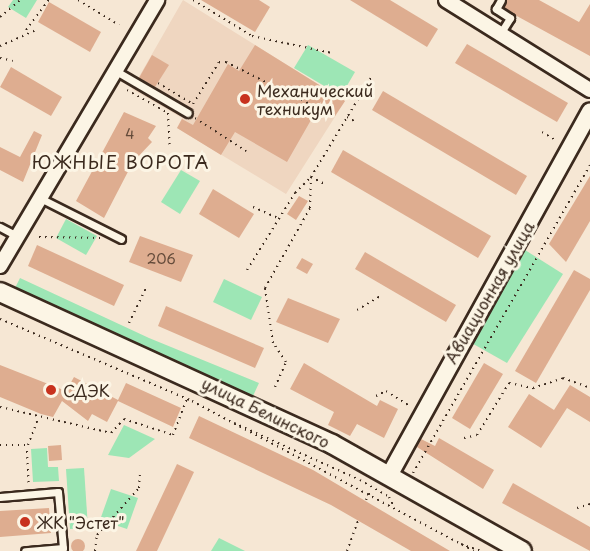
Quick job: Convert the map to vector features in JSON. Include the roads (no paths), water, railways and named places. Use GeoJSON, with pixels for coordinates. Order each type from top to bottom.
{"type":"FeatureCollection","features":[{"type":"Feature","properties":{"kind":"main road","name":"улица Белинского"},"geometry":{"type":"LineString","coordinates":[[0,292],[243,401],[390,474],[522,551]]}},
{"type":"Feature","properties":{"kind":"street"},"geometry":{"type":"LineString","coordinates":[[0,266],[38,197],[157,0]]}},
{"type":"Feature","properties":{"kind":"street"},"geometry":{"type":"LineString","coordinates":[[446,0],[590,90]]}},
{"type":"Feature","properties":{"kind":"street","name":"Авиационная улица"},"geometry":{"type":"LineString","coordinates":[[390,474],[590,111]]}},
{"type":"Feature","properties":{"kind":"lane"},"geometry":{"type":"LineString","coordinates":[[500,34],[511,16],[496,9],[501,0]]}},
{"type":"Feature","properties":{"kind":"lane"},"geometry":{"type":"LineString","coordinates":[[116,71],[188,113]]}},
{"type":"Feature","properties":{"kind":"lane"},"geometry":{"type":"LineString","coordinates":[[38,197],[121,239]]}},
{"type":"Feature","properties":{"kind":"lane"},"geometry":{"type":"LineString","coordinates":[[0,227],[17,236]]}},
{"type":"Feature","properties":{"kind":"lane"},"geometry":{"type":"LineString","coordinates":[[0,496],[58,492],[63,548],[25,551]]}},
{"type":"Feature","properties":{"kind":"place","name":"Механический техникум"},"geometry":{"type":"Point","coordinates":[245,99]}},
{"type":"Feature","properties":{"kind":"place","name":"СДЭК"},"geometry":{"type":"Point","coordinates":[51,390]}},
{"type":"Feature","properties":{"kind":"place","name":"ЖК \"Эстет\""},"geometry":{"type":"Point","coordinates":[25,522]}},
{"type":"Feature","properties":{"kind":"district","name":"ЮЖНЫЕ ВОРОТА"},"geometry":{"type":"Point","coordinates":[121,162]}}]}
